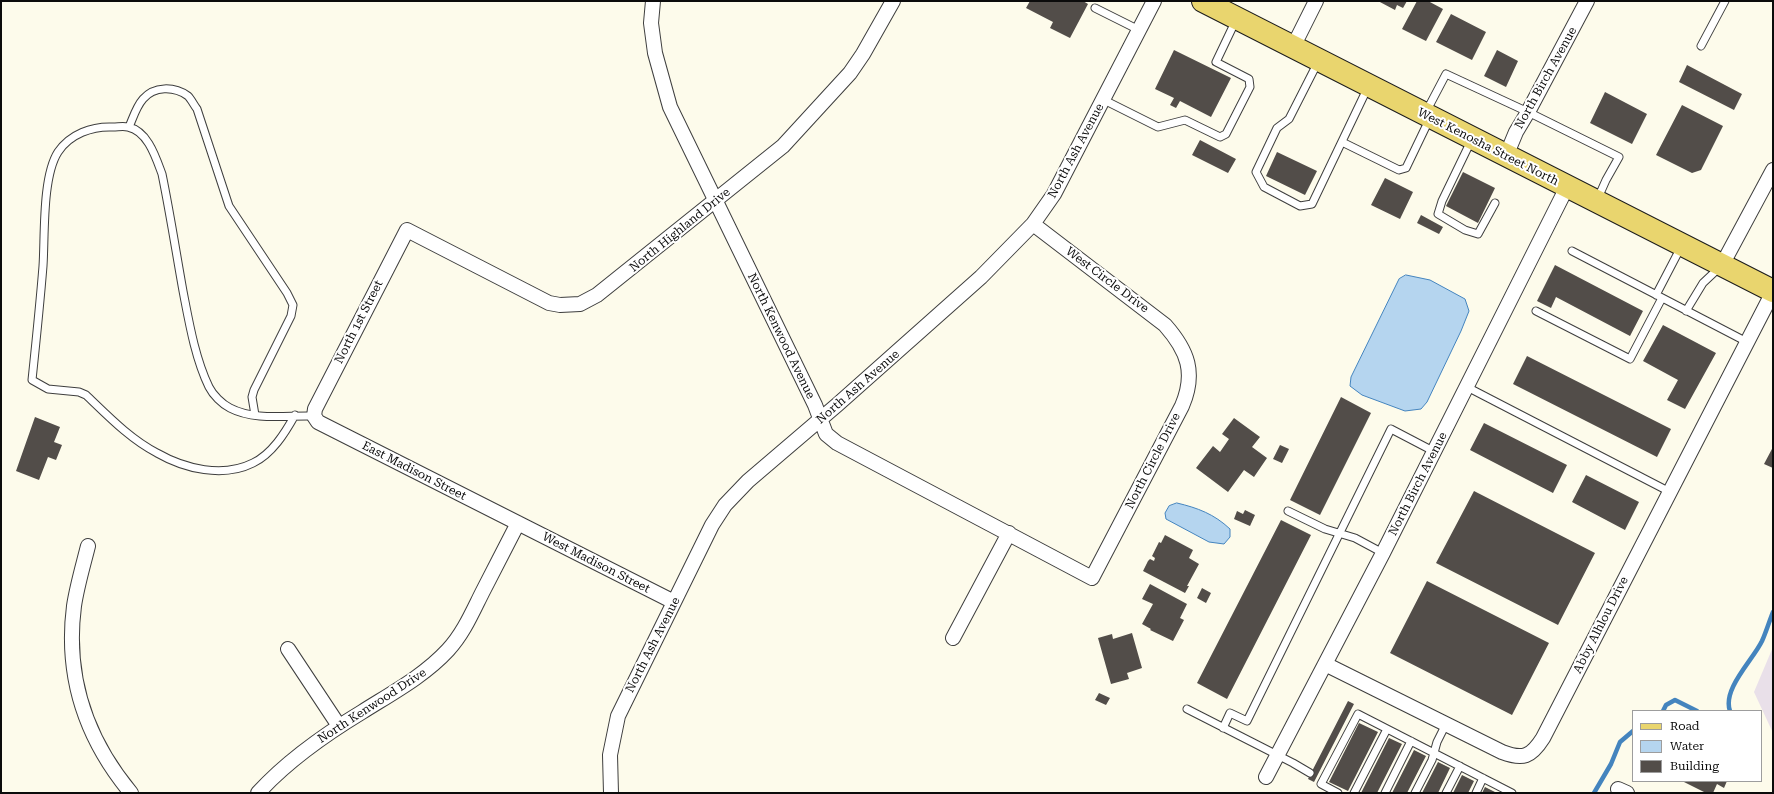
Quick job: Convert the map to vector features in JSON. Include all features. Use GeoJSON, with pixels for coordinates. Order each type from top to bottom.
{"type":"FeatureCollection","features":[{"type":"Feature","properties":{"kind":"main road","name":"West Kenosha Street North"},"geometry":{"type":"LineString","coordinates":[[1212,3],[1237,18],[1368,86],[1773,292]]}},
{"type":"Feature","properties":{"kind":"street","name":"North Kenwood Avenue"},"geometry":{"type":"LineString","coordinates":[[654,1],[651,23],[652,37],[656,59],[670,107],[815,405],[819,420],[826,434],[837,442],[1092,578]]}},
{"type":"Feature","properties":{"kind":"street","name":"North Highland Drive"},"geometry":{"type":"LineString","coordinates":[[407,230],[549,303],[568,305],[580,304],[597,295],[783,146],[817,110],[863,54],[894,1]]}},
{"type":"Feature","properties":{"kind":"street","name":"North Ash Avenue"},"geometry":{"type":"LineString","coordinates":[[611,793],[610,755],[618,716],[712,525],[725,505],[748,481],[981,278],[1033,224],[1054,194],[1154,1]]}},
{"type":"Feature","properties":{"kind":"street"},"geometry":{"type":"LineString","coordinates":[[1293,47],[1316,1]]}},
{"type":"Feature","properties":{"kind":"street","name":"North Birch Avenue"},"geometry":{"type":"LineString","coordinates":[[1506,156],[1516,132],[1587,1]]}},
{"type":"Feature","properties":{"kind":"street"},"geometry":{"type":"LineString","coordinates":[[1722,265],[1773,170]]}},
{"type":"Feature","properties":{"kind":"street","name":"North Birch Avenue"},"geometry":{"type":"LineString","coordinates":[[1266,778],[1383,553],[1567,187]]}},
{"type":"Feature","properties":{"kind":"street","name":"West Circle Drive"},"geometry":{"type":"LineString","coordinates":[[1033,224],[1165,324],[1178,340]]}},
{"type":"Feature","properties":{"kind":"street","name":"North 1st Street"},"geometry":{"type":"LineString","coordinates":[[314,416],[318,403],[407,230]]}},
{"type":"Feature","properties":{"kind":"street","name":"Abby Alhlou Drive"},"geometry":{"type":"LineString","coordinates":[[1325,664],[1514,757],[1525,756],[1535,750],[1543,738],[1773,292]]}},
{"type":"Feature","properties":{"kind":"street","name":"North Circle Drive"},"geometry":{"type":"LineString","coordinates":[[1092,578],[1186,396],[1190,370],[1187,358],[1178,340]]}},
{"type":"Feature","properties":{"kind":"street","name":"East Madison Street"},"geometry":{"type":"LineString","coordinates":[[314,416],[318,422],[518,523]]}},
{"type":"Feature","properties":{"kind":"street","name":"West Madison Street"},"geometry":{"type":"LineString","coordinates":[[518,523],[674,602]]}},
{"type":"Feature","properties":{"kind":"street","name":"North Kenwood Drive"},"geometry":{"type":"LineString","coordinates":[[258,793],[276,773],[298,755],[339,726],[424,673],[449,649],[470,617],[518,523]]}},
{"type":"Feature","properties":{"kind":"street"},"geometry":{"type":"LineString","coordinates":[[953,638],[1009,533]]}},
{"type":"Feature","properties":{"kind":"street"},"geometry":{"type":"LineString","coordinates":[[88,546],[77,588],[72,622],[73,662],[76,681],[86,719],[96,741],[109,765],[131,793]]}},
{"type":"Feature","properties":{"kind":"street"},"geometry":{"type":"LineString","coordinates":[[288,648],[339,726]]}},
{"type":"Feature","properties":{"kind":"lane"},"geometry":{"type":"LineString","coordinates":[[1701,46],[1725,1]]}},
{"type":"Feature","properties":{"kind":"lane"},"geometry":{"type":"LineString","coordinates":[[1094,8],[1139,30]]}},
{"type":"Feature","properties":{"kind":"lane"},"geometry":{"type":"LineString","coordinates":[[1104,100],[1158,127],[1185,120],[1220,137],[1226,134],[1250,87],[1249,79],[1216,62],[1237,18]]}},
{"type":"Feature","properties":{"kind":"lane"},"geometry":{"type":"LineString","coordinates":[[1319,60],[1289,119],[1277,128],[1256,172],[1264,188],[1300,206],[1312,204],[1368,86]]}},
{"type":"Feature","properties":{"kind":"lane"},"geometry":{"type":"LineString","coordinates":[[1342,142],[1399,170],[1406,168],[1446,74],[1528,112],[1619,157],[1596,202]]}},
{"type":"Feature","properties":{"kind":"lane"},"geometry":{"type":"LineString","coordinates":[[129,127],[143,99],[154,91],[164,88],[176,90],[188,97],[197,108],[229,206],[293,305],[291,316],[254,390],[252,397],[254,415]]}},
{"type":"Feature","properties":{"kind":"lane"},"geometry":{"type":"LineString","coordinates":[[294,415],[279,440],[272,448],[254,462],[242,467],[224,470],[207,470],[191,467],[156,453],[120,427],[86,395],[79,392],[48,389],[32,380],[43,267],[47,193],[50,173],[58,153],[64,145],[78,133],[101,126],[129,127],[142,134],[154,154],[162,174],[193,339],[209,388],[219,400],[230,408],[254,415],[294,415],[314,416]]}},
{"type":"Feature","properties":{"kind":"lane"},"geometry":{"type":"LineString","coordinates":[[1472,139],[1442,200],[1438,214],[1465,230],[1478,234],[1495,203]]}},
{"type":"Feature","properties":{"kind":"lane"},"geometry":{"type":"LineString","coordinates":[[1536,311],[1630,359],[1682,245]]}},
{"type":"Feature","properties":{"kind":"lane"},"geometry":{"type":"LineString","coordinates":[[1572,251],[1747,342]]}},
{"type":"Feature","properties":{"kind":"lane"},"geometry":{"type":"LineString","coordinates":[[1686,311],[1702,283],[1722,265]]}},
{"type":"Feature","properties":{"kind":"lane"},"geometry":{"type":"LineString","coordinates":[[1466,388],[1670,492]]}},
{"type":"Feature","properties":{"kind":"lane"},"geometry":{"type":"LineString","coordinates":[[1223,728],[1230,714],[1247,721],[1391,429],[1434,452]]}},
{"type":"Feature","properties":{"kind":"lane"},"geometry":{"type":"LineString","coordinates":[[1288,511],[1325,529],[1355,538],[1383,553]]}},
{"type":"Feature","properties":{"kind":"lane"},"geometry":{"type":"LineString","coordinates":[[1187,709],[1310,773]]}},
{"type":"Feature","properties":{"kind":"lane"},"geometry":{"type":"LineString","coordinates":[[1338,793],[1321,784],[1358,714],[1509,792]]}},
{"type":"Feature","properties":{"kind":"lane"},"geometry":{"type":"LineString","coordinates":[[1415,793],[1432,760],[1437,742],[1446,724]]}},
{"type":"Feature","properties":{"kind":"lane"},"geometry":{"type":"LineString","coordinates":[[1354,793],[1387,729]]}},
{"type":"Feature","properties":{"kind":"lane"},"geometry":{"type":"LineString","coordinates":[[1385,793],[1411,741]]}},
{"type":"Feature","properties":{"kind":"lane"},"geometry":{"type":"LineString","coordinates":[[1446,793],[1460,766]]}},
{"type":"Feature","properties":{"kind":"lane"},"geometry":{"type":"LineString","coordinates":[[1476,793],[1484,778]]}},
{"type":"Feature","properties":{"kind":"shaded area"},"geometry":{"type":"Polygon","coordinates":[[[1773,647],[1773,733],[1754,692],[1773,647]]]}},
{"type":"Feature","properties":{"kind":"water"},"geometry":{"type":"Polygon","coordinates":[[[1406,275],[1430,280],[1465,299],[1469,311],[1427,402],[1421,409],[1405,411],[1362,395],[1350,386],[1351,377],[1399,279],[1406,275]]]}},
{"type":"Feature","properties":{"kind":"water"},"geometry":{"type":"Polygon","coordinates":[[[1177,503],[1199,509],[1218,519],[1230,529],[1230,537],[1224,544],[1209,542],[1166,519],[1165,513],[1169,506],[1177,503]]]}},
{"type":"Feature","properties":{"kind":"building"},"geometry":{"type":"Polygon","coordinates":[[[1030,1],[1083,1],[1088,4],[1070,38],[1050,28],[1053,22],[1026,8],[1030,1]]]}},
{"type":"Feature","properties":{"kind":"building"},"geometry":{"type":"Polygon","coordinates":[[[1378,1],[1407,1],[1403,8],[1397,5],[1395,10],[1378,1]]]}},
{"type":"Feature","properties":{"kind":"building"},"geometry":{"type":"Polygon","coordinates":[[[1417,1],[1428,1],[1443,9],[1426,41],[1402,29],[1417,1]]]}},
{"type":"Feature","properties":{"kind":"building"},"geometry":{"type":"Polygon","coordinates":[[[1451,14],[1486,32],[1472,60],[1436,42],[1451,14]]]}},
{"type":"Feature","properties":{"kind":"building"},"geometry":{"type":"Polygon","coordinates":[[[1174,50],[1231,78],[1211,117],[1180,101],[1176,108],[1170,105],[1174,98],[1155,89],[1174,50]]]}},
{"type":"Feature","properties":{"kind":"building"},"geometry":{"type":"Polygon","coordinates":[[[1497,50],[1518,61],[1506,87],[1484,76],[1497,50]]]}},
{"type":"Feature","properties":{"kind":"building"},"geometry":{"type":"Polygon","coordinates":[[[1687,65],[1742,94],[1734,110],[1679,82],[1687,65]]]}},
{"type":"Feature","properties":{"kind":"building"},"geometry":{"type":"Polygon","coordinates":[[[1605,92],[1647,114],[1632,144],[1590,123],[1605,92]]]}},
{"type":"Feature","properties":{"kind":"building"},"geometry":{"type":"Polygon","coordinates":[[[1682,105],[1723,126],[1701,170],[1692,173],[1656,155],[1682,105]]]}},
{"type":"Feature","properties":{"kind":"building"},"geometry":{"type":"Polygon","coordinates":[[[1200,140],[1236,159],[1228,173],[1192,155],[1200,140]]]}},
{"type":"Feature","properties":{"kind":"building"},"geometry":{"type":"Polygon","coordinates":[[[1277,152],[1317,171],[1305,195],[1266,176],[1277,152]]]}},
{"type":"Feature","properties":{"kind":"building"},"geometry":{"type":"Polygon","coordinates":[[[1463,172],[1495,188],[1478,223],[1446,206],[1463,172]]]}},
{"type":"Feature","properties":{"kind":"building"},"geometry":{"type":"Polygon","coordinates":[[[1385,178],[1413,192],[1400,219],[1371,205],[1385,178]]]}},
{"type":"Feature","properties":{"kind":"building"},"geometry":{"type":"Polygon","coordinates":[[[1421,215],[1443,227],[1439,234],[1417,223],[1421,215]]]}},
{"type":"Feature","properties":{"kind":"building"},"geometry":{"type":"Polygon","coordinates":[[[1555,265],[1643,311],[1630,336],[1556,297],[1551,308],[1537,301],[1555,265]]]}},
{"type":"Feature","properties":{"kind":"building"},"geometry":{"type":"Polygon","coordinates":[[[1663,325],[1716,353],[1685,409],[1667,400],[1678,380],[1643,361],[1663,325]]]}},
{"type":"Feature","properties":{"kind":"building"},"geometry":{"type":"Polygon","coordinates":[[[1527,356],[1671,429],[1657,457],[1513,384],[1527,356]]]}},
{"type":"Feature","properties":{"kind":"building"},"geometry":{"type":"Polygon","coordinates":[[[1341,397],[1371,413],[1320,515],[1290,500],[1341,397]]]}},
{"type":"Feature","properties":{"kind":"building"},"geometry":{"type":"Polygon","coordinates":[[[35,417],[60,427],[54,442],[62,445],[56,460],[48,457],[39,480],[16,471],[35,417]]]}},
{"type":"Feature","properties":{"kind":"building"},"geometry":{"type":"Polygon","coordinates":[[[1234,418],[1260,437],[1252,447],[1267,458],[1254,477],[1244,470],[1228,492],[1196,468],[1213,446],[1220,452],[1229,439],[1222,434],[1234,418]]]}},
{"type":"Feature","properties":{"kind":"building"},"geometry":{"type":"Polygon","coordinates":[[[1484,423],[1567,465],[1553,493],[1470,450],[1484,423]]]}},
{"type":"Feature","properties":{"kind":"building"},"geometry":{"type":"Polygon","coordinates":[[[1280,445],[1289,449],[1282,463],[1273,459],[1280,445]]]}},
{"type":"Feature","properties":{"kind":"building"},"geometry":{"type":"Polygon","coordinates":[[[1773,447],[1773,468],[1764,464],[1773,447]]]}},
{"type":"Feature","properties":{"kind":"building"},"geometry":{"type":"Polygon","coordinates":[[[1586,475],[1639,502],[1625,530],[1572,502],[1586,475]]]}},
{"type":"Feature","properties":{"kind":"building"},"geometry":{"type":"Polygon","coordinates":[[[1474,491],[1595,553],[1558,625],[1436,563],[1474,491]]]}},
{"type":"Feature","properties":{"kind":"building"},"geometry":{"type":"Polygon","coordinates":[[[1245,510],[1255,515],[1250,526],[1234,519],[1237,511],[1243,514],[1245,510]]]}},
{"type":"Feature","properties":{"kind":"building"},"geometry":{"type":"Polygon","coordinates":[[[1281,520],[1311,535],[1227,699],[1197,683],[1281,520]]]}},
{"type":"Feature","properties":{"kind":"building"},"geometry":{"type":"Polygon","coordinates":[[[1165,535],[1193,550],[1189,558],[1199,564],[1187,586],[1189,586],[1185,593],[1143,571],[1150,559],[1154,561],[1155,558],[1152,556],[1159,542],[1161,543],[1165,535]]]}},
{"type":"Feature","properties":{"kind":"building"},"geometry":{"type":"Polygon","coordinates":[[[1427,581],[1549,643],[1512,715],[1390,653],[1427,581]]]}},
{"type":"Feature","properties":{"kind":"building"},"geometry":{"type":"Polygon","coordinates":[[[1150,584],[1187,604],[1180,618],[1184,620],[1173,641],[1150,630],[1151,629],[1142,624],[1153,604],[1142,599],[1150,584]]]}},
{"type":"Feature","properties":{"kind":"building"},"geometry":{"type":"Polygon","coordinates":[[[1202,588],[1211,593],[1206,603],[1197,598],[1202,588]]]}},
{"type":"Feature","properties":{"kind":"building"},"geometry":{"type":"Polygon","coordinates":[[[1132,633],[1142,668],[1127,673],[1129,679],[1111,684],[1098,638],[1112,634],[1113,639],[1132,633]]]}},
{"type":"Feature","properties":{"kind":"building"},"geometry":{"type":"Polygon","coordinates":[[[1099,693],[1110,698],[1106,705],[1095,700],[1099,693]]]}},
{"type":"Feature","properties":{"kind":"building"},"geometry":{"type":"Polygon","coordinates":[[[1348,701],[1354,704],[1314,782],[1308,779],[1348,701]]]}},
{"type":"Feature","properties":{"kind":"building"},"geometry":{"type":"Polygon","coordinates":[[[1359,723],[1378,732],[1348,791],[1329,782],[1359,723]]]}},
{"type":"Feature","properties":{"kind":"building"},"geometry":{"type":"Polygon","coordinates":[[[1389,738],[1402,744],[1377,793],[1361,793],[1389,738]]]}},
{"type":"Feature","properties":{"kind":"building"},"geometry":{"type":"Polygon","coordinates":[[[1414,750],[1426,756],[1407,793],[1392,793],[1414,750]]]}},
{"type":"Feature","properties":{"kind":"building"},"geometry":{"type":"Polygon","coordinates":[[[1438,762],[1450,768],[1438,793],[1422,793],[1438,762]]]}},
{"type":"Feature","properties":{"kind":"building"},"geometry":{"type":"Polygon","coordinates":[[[1462,775],[1474,781],[1468,793],[1453,793],[1462,775]]]}},
{"type":"Feature","properties":{"kind":"building"},"geometry":{"type":"Polygon","coordinates":[[[1684,782],[1727,782],[1724,788],[1717,784],[1713,793],[1706,793],[1684,782]]]}},
{"type":"Feature","properties":{"kind":"building"},"geometry":{"type":"Polygon","coordinates":[[[1485,787],[1497,793],[1482,793],[1485,787]]]}},
{"type":"Feature","properties":{"kind":"waterway"},"geometry":{"type":"LineString","coordinates":[[1730,710],[1730,693],[1734,684],[1758,649],[1773,612]]}},
{"type":"Feature","properties":{"kind":"waterway"},"geometry":{"type":"LineString","coordinates":[[1664,710],[1666,705],[1675,700],[1695,710]]}},
{"type":"Feature","properties":{"kind":"waterway"},"geometry":{"type":"LineString","coordinates":[[1594,793],[1611,764],[1620,742],[1632,732]]}}]}
